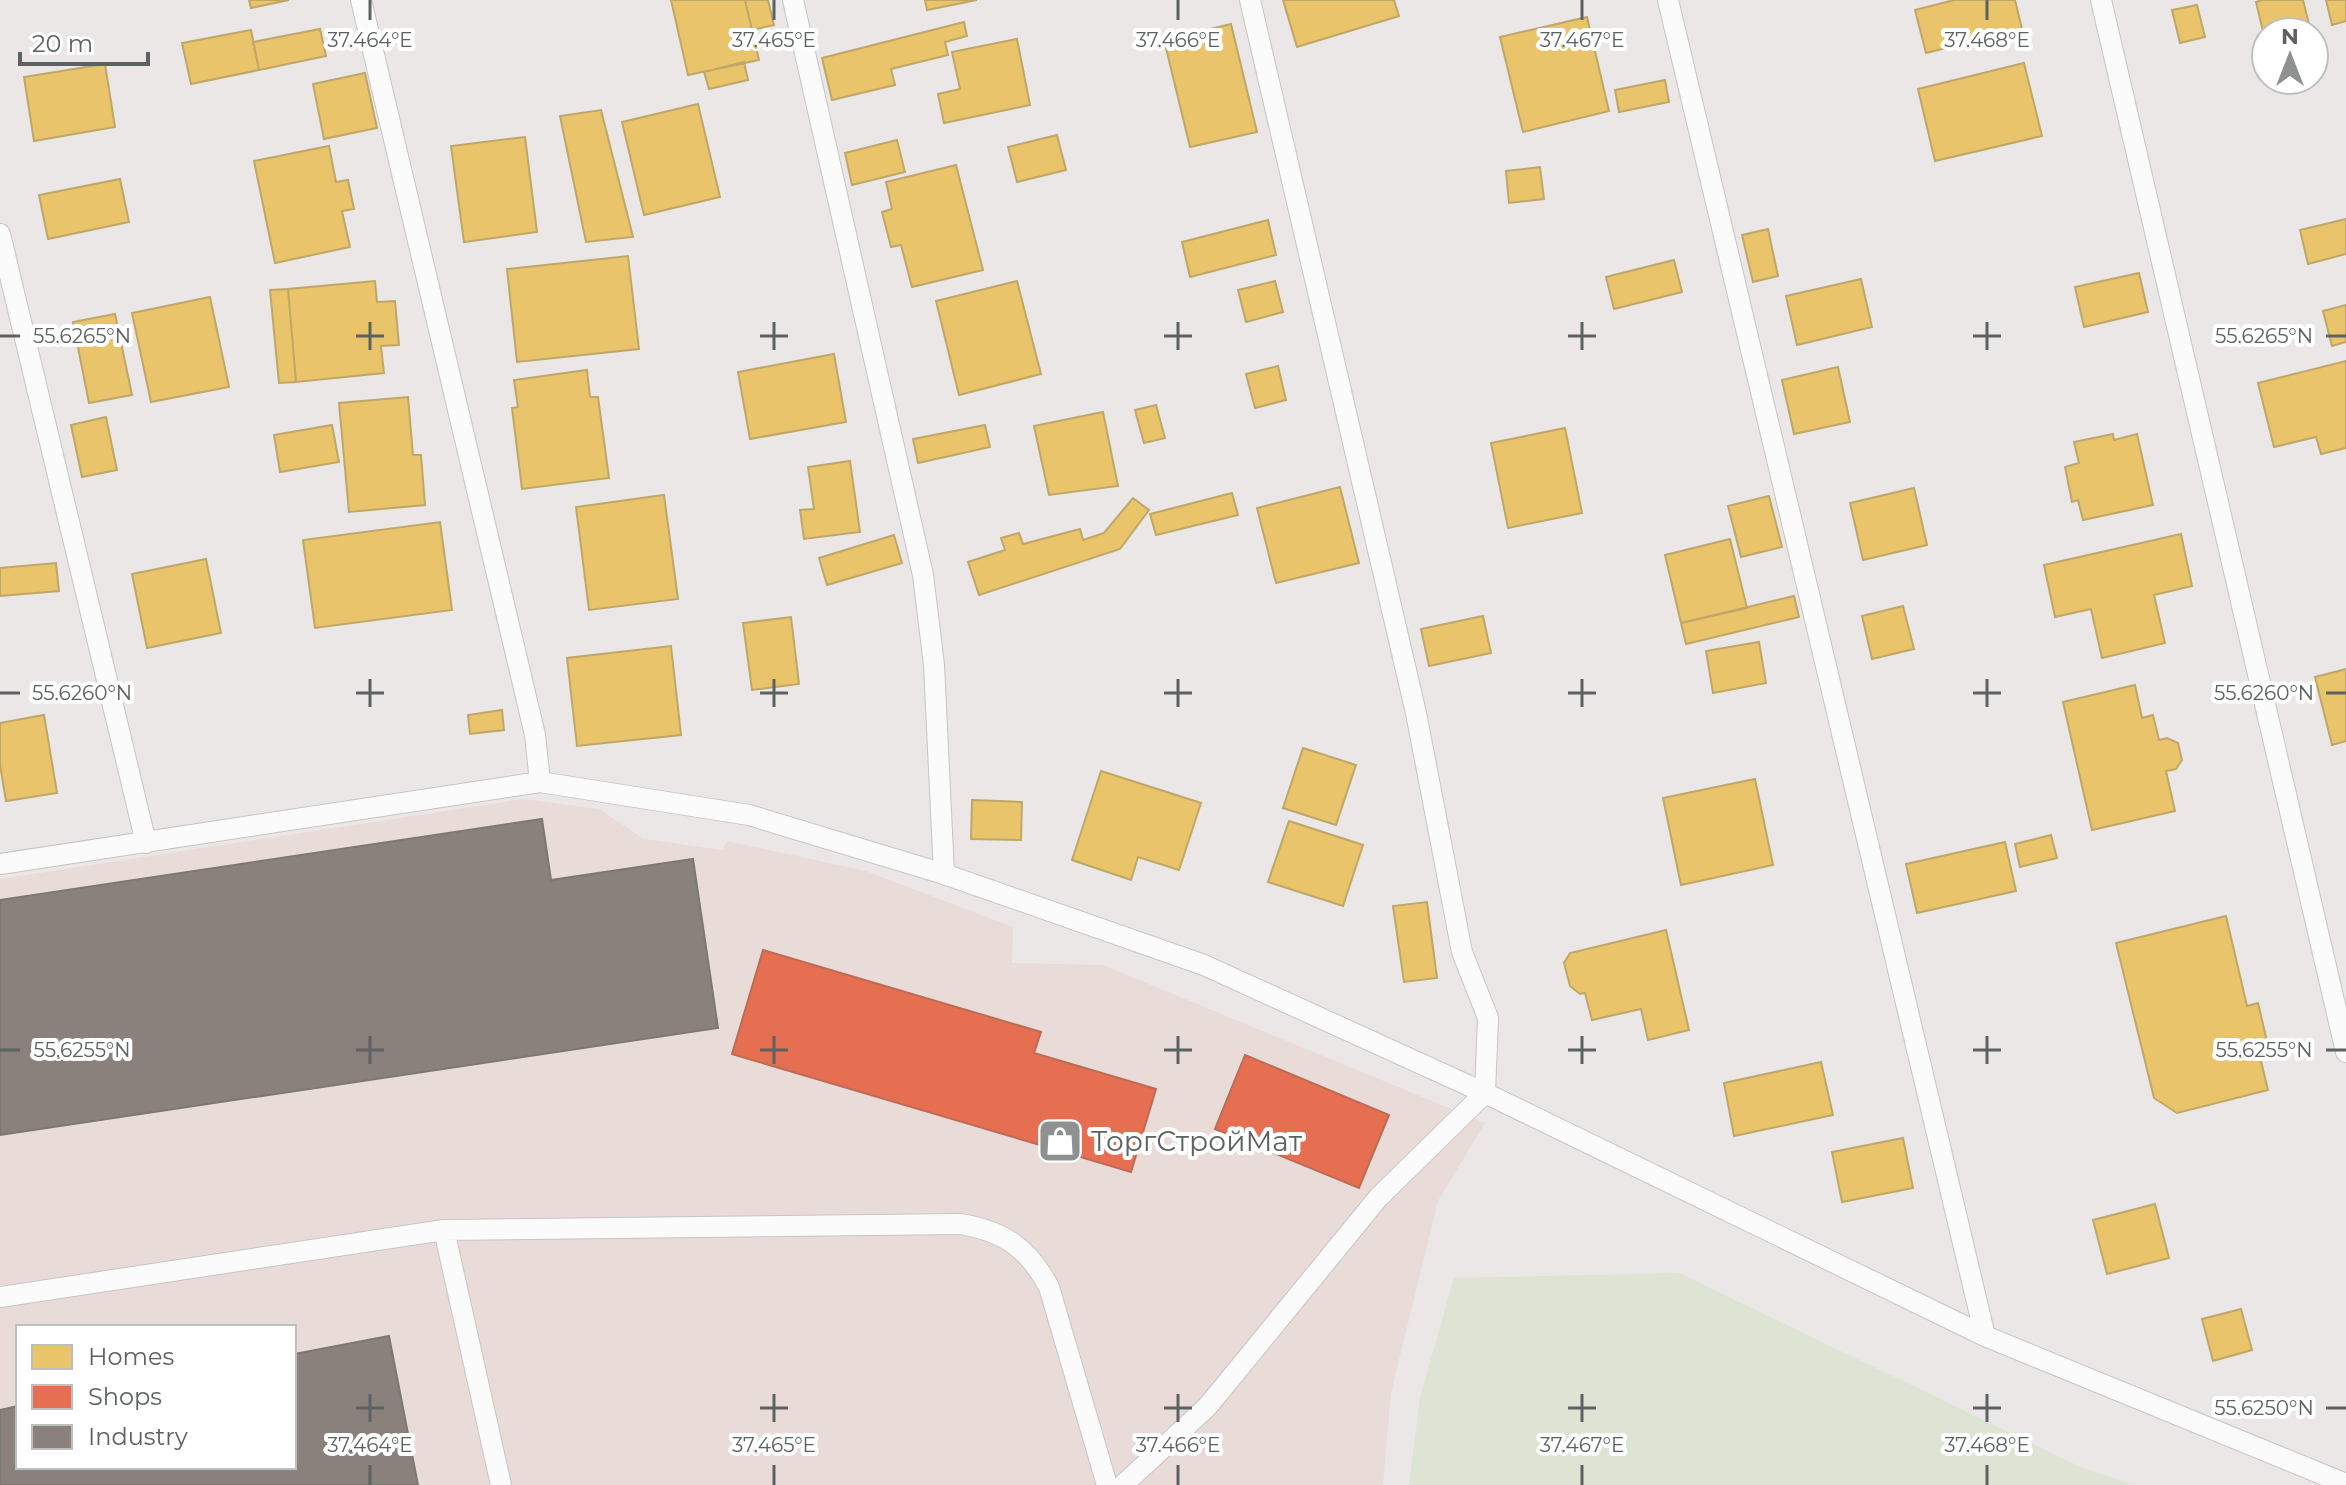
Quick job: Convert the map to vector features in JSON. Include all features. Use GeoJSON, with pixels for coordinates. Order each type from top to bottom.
{"type":"FeatureCollection","features":[{"type":"Feature","properties":{"kind":"lane"},"geometry":{"type":"LineString","coordinates":[[361,0],[535,735],[540,782]]}},
{"type":"Feature","properties":{"kind":"lane"},"geometry":{"type":"LineString","coordinates":[[793,0],[923,575],[934,665],[944,874]]}},
{"type":"Feature","properties":{"kind":"lane"},"geometry":{"type":"LineString","coordinates":[[1123,1485],[1208,1406],[1378,1198],[1485,1093],[1488,1018],[1462,952],[1416,713],[1250,0]]}},
{"type":"Feature","properties":{"kind":"lane"},"geometry":{"type":"LineString","coordinates":[[1668,0],[1985,1336]]}},
{"type":"Feature","properties":{"kind":"lane"},"geometry":{"type":"LineString","coordinates":[[2101,0],[2346,1052]]}},
{"type":"Feature","properties":{"kind":"lane"},"geometry":{"type":"LineString","coordinates":[[0,234],[146,843]]}},
{"type":"Feature","properties":{"kind":"lane"},"geometry":{"type":"LineString","coordinates":[[0,864],[540,782],[749,815],[944,874],[1204,965],[1485,1093],[1985,1336],[2346,1484]]}},
{"type":"Feature","properties":{"kind":"lane"},"geometry":{"type":"LineString","coordinates":[[0,1297],[444,1230],[960,1224],[988,1228],[1015,1241],[1036,1261],[1049,1287],[1107,1485]]}},
{"type":"Feature","properties":{"kind":"lane"},"geometry":{"type":"LineString","coordinates":[[444,1230],[501,1485]]}},
{"type":"Feature","properties":{"kind":"shaded area"},"geometry":{"type":"Polygon","coordinates":[[[523,799],[599,809],[644,839],[723,850],[727,841],[866,871],[1013,927],[1012,963],[1103,965],[1485,1123],[1438,1201],[1391,1393],[1383,1485],[0,1485],[0,879],[523,799]]]}},
{"type":"Feature","properties":{"kind":"green space"},"geometry":{"type":"Polygon","coordinates":[[[1679,1273],[2083,1468],[2134,1485],[1409,1485],[1420,1398],[1454,1278],[1679,1273]]]}},
{"type":"Feature","properties":{"kind":"building: Homes"},"geometry":{"type":"Polygon","coordinates":[[[249,0],[289,0],[251,8],[249,0]]]}},
{"type":"Feature","properties":{"kind":"building: Homes"},"geometry":{"type":"Polygon","coordinates":[[[671,0],[745,0],[759,60],[688,75],[671,0]]]}},
{"type":"Feature","properties":{"kind":"building: Homes"},"geometry":{"type":"Polygon","coordinates":[[[745,0],[768,0],[774,25],[752,30],[745,0]]]}},
{"type":"Feature","properties":{"kind":"building: Homes"},"geometry":{"type":"Polygon","coordinates":[[[925,0],[977,0],[927,10],[925,0]]]}},
{"type":"Feature","properties":{"kind":"building: Homes"},"geometry":{"type":"Polygon","coordinates":[[[1283,0],[1394,0],[1399,16],[1297,47],[1283,0]]]}},
{"type":"Feature","properties":{"kind":"building: Homes"},"geometry":{"type":"Polygon","coordinates":[[[1954,0],[2015,0],[2022,29],[1926,53],[1915,10],[1954,0]]]}},
{"type":"Feature","properties":{"kind":"building: Homes"},"geometry":{"type":"Polygon","coordinates":[[[2303,0],[2307,16],[2259,16],[2256,2],[2303,0]]]}},
{"type":"Feature","properties":{"kind":"building: Homes"},"geometry":{"type":"Polygon","coordinates":[[[2326,0],[2346,0],[2346,21],[2332,25],[2326,0]]]}},
{"type":"Feature","properties":{"kind":"building: Homes"},"geometry":{"type":"Polygon","coordinates":[[[2197,5],[2205,37],[2180,43],[2172,10],[2197,5]]]}},
{"type":"Feature","properties":{"kind":"building: Homes"},"geometry":{"type":"Polygon","coordinates":[[[1587,17],[1609,111],[1523,132],[1500,37],[1587,17]]]}},
{"type":"Feature","properties":{"kind":"building: Homes"},"geometry":{"type":"Polygon","coordinates":[[[964,22],[967,36],[945,42],[948,55],[891,69],[895,85],[832,100],[822,58],[964,22]]]}},
{"type":"Feature","properties":{"kind":"building: Homes"},"geometry":{"type":"Polygon","coordinates":[[[1231,24],[1257,132],[1190,147],[1164,40],[1231,24]]]}},
{"type":"Feature","properties":{"kind":"building: Homes"},"geometry":{"type":"Polygon","coordinates":[[[320,29],[326,56],[259,70],[253,42],[320,29]]]}},
{"type":"Feature","properties":{"kind":"building: Homes"},"geometry":{"type":"Polygon","coordinates":[[[251,30],[259,70],[191,84],[182,43],[251,30]]]}},
{"type":"Feature","properties":{"kind":"building: Homes"},"geometry":{"type":"Polygon","coordinates":[[[1017,39],[1030,105],[944,123],[938,94],[960,89],[952,52],[1017,39]]]}},
{"type":"Feature","properties":{"kind":"building: Homes"},"geometry":{"type":"Polygon","coordinates":[[[744,62],[748,80],[709,89],[704,72],[744,62]]]}},
{"type":"Feature","properties":{"kind":"building: Homes"},"geometry":{"type":"Polygon","coordinates":[[[2024,63],[2042,136],[1935,161],[1918,89],[2024,63]]]}},
{"type":"Feature","properties":{"kind":"building: Homes"},"geometry":{"type":"Polygon","coordinates":[[[105,64],[115,127],[34,141],[24,77],[105,64]]]}},
{"type":"Feature","properties":{"kind":"building: Homes"},"geometry":{"type":"Polygon","coordinates":[[[365,73],[377,128],[324,139],[313,84],[365,73]]]}},
{"type":"Feature","properties":{"kind":"building: Homes"},"geometry":{"type":"Polygon","coordinates":[[[1665,80],[1669,102],[1619,112],[1615,90],[1665,80]]]}},
{"type":"Feature","properties":{"kind":"building: Homes"},"geometry":{"type":"Polygon","coordinates":[[[698,104],[720,197],[644,215],[622,122],[698,104]]]}},
{"type":"Feature","properties":{"kind":"building: Homes"},"geometry":{"type":"Polygon","coordinates":[[[601,110],[633,237],[586,242],[560,116],[601,110]]]}},
{"type":"Feature","properties":{"kind":"building: Homes"},"geometry":{"type":"Polygon","coordinates":[[[1057,135],[1066,170],[1017,182],[1008,147],[1057,135]]]}},
{"type":"Feature","properties":{"kind":"building: Homes"},"geometry":{"type":"Polygon","coordinates":[[[525,137],[537,232],[464,242],[451,146],[525,137]]]}},
{"type":"Feature","properties":{"kind":"building: Homes"},"geometry":{"type":"Polygon","coordinates":[[[897,140],[905,172],[852,185],[845,153],[897,140]]]}},
{"type":"Feature","properties":{"kind":"building: Homes"},"geometry":{"type":"Polygon","coordinates":[[[329,146],[336,182],[348,180],[354,209],[342,211],[350,247],[275,263],[254,161],[329,146]]]}},
{"type":"Feature","properties":{"kind":"building: Homes"},"geometry":{"type":"Polygon","coordinates":[[[956,165],[983,270],[912,287],[901,245],[891,247],[882,212],[892,209],[886,182],[956,165]]]}},
{"type":"Feature","properties":{"kind":"building: Homes"},"geometry":{"type":"Polygon","coordinates":[[[1540,167],[1544,199],[1509,203],[1506,171],[1540,167]]]}},
{"type":"Feature","properties":{"kind":"building: Homes"},"geometry":{"type":"Polygon","coordinates":[[[120,179],[129,222],[48,239],[39,195],[120,179]]]}},
{"type":"Feature","properties":{"kind":"building: Homes"},"geometry":{"type":"Polygon","coordinates":[[[2346,219],[2346,254],[2308,264],[2300,230],[2346,219]]]}},
{"type":"Feature","properties":{"kind":"building: Homes"},"geometry":{"type":"Polygon","coordinates":[[[1268,220],[1276,255],[1190,277],[1182,242],[1268,220]]]}},
{"type":"Feature","properties":{"kind":"building: Homes"},"geometry":{"type":"Polygon","coordinates":[[[1768,229],[1778,276],[1753,282],[1742,235],[1768,229]]]}},
{"type":"Feature","properties":{"kind":"building: Homes"},"geometry":{"type":"Polygon","coordinates":[[[628,256],[639,349],[517,362],[507,269],[628,256]]]}},
{"type":"Feature","properties":{"kind":"building: Homes"},"geometry":{"type":"Polygon","coordinates":[[[1674,260],[1682,292],[1614,309],[1606,277],[1674,260]]]}},
{"type":"Feature","properties":{"kind":"building: Homes"},"geometry":{"type":"Polygon","coordinates":[[[2139,273],[2148,312],[2084,327],[2075,287],[2139,273]]]}},
{"type":"Feature","properties":{"kind":"building: Homes"},"geometry":{"type":"Polygon","coordinates":[[[1861,279],[1872,327],[1797,345],[1786,296],[1861,279]]]}},
{"type":"Feature","properties":{"kind":"building: Homes"},"geometry":{"type":"Polygon","coordinates":[[[375,281],[377,302],[395,301],[399,345],[381,346],[384,373],[296,382],[288,289],[375,281]]]}},
{"type":"Feature","properties":{"kind":"building: Homes"},"geometry":{"type":"Polygon","coordinates":[[[1017,281],[1041,374],[959,395],[936,301],[1017,281]]]}},
{"type":"Feature","properties":{"kind":"building: Homes"},"geometry":{"type":"Polygon","coordinates":[[[1275,281],[1283,312],[1246,322],[1238,290],[1275,281]]]}},
{"type":"Feature","properties":{"kind":"building: Homes"},"geometry":{"type":"Polygon","coordinates":[[[288,289],[296,382],[279,383],[270,290],[288,289]]]}},
{"type":"Feature","properties":{"kind":"building: Homes"},"geometry":{"type":"Polygon","coordinates":[[[210,297],[229,387],[151,402],[132,313],[210,297]]]}},
{"type":"Feature","properties":{"kind":"building: Homes"},"geometry":{"type":"Polygon","coordinates":[[[2346,305],[2346,342],[2332,346],[2323,311],[2346,305]]]}},
{"type":"Feature","properties":{"kind":"building: Homes"},"geometry":{"type":"Polygon","coordinates":[[[115,314],[132,395],[89,403],[73,322],[115,314]]]}},
{"type":"Feature","properties":{"kind":"building: Homes"},"geometry":{"type":"Polygon","coordinates":[[[834,354],[846,422],[750,439],[738,372],[834,354]]]}},
{"type":"Feature","properties":{"kind":"building: Homes"},"geometry":{"type":"Polygon","coordinates":[[[2346,361],[2346,448],[2321,454],[2316,437],[2274,447],[2258,383],[2346,361]]]}},
{"type":"Feature","properties":{"kind":"building: Homes"},"geometry":{"type":"Polygon","coordinates":[[[1278,366],[1286,400],[1255,408],[1246,374],[1278,366]]]}},
{"type":"Feature","properties":{"kind":"building: Homes"},"geometry":{"type":"Polygon","coordinates":[[[1838,367],[1850,422],[1794,434],[1782,380],[1838,367]]]}},
{"type":"Feature","properties":{"kind":"building: Homes"},"geometry":{"type":"Polygon","coordinates":[[[587,370],[590,397],[598,397],[609,478],[522,489],[512,408],[518,407],[514,380],[587,370]]]}},
{"type":"Feature","properties":{"kind":"building: Homes"},"geometry":{"type":"Polygon","coordinates":[[[408,397],[413,455],[421,455],[425,505],[349,512],[339,403],[408,397]]]}},
{"type":"Feature","properties":{"kind":"building: Homes"},"geometry":{"type":"Polygon","coordinates":[[[1156,405],[1165,438],[1144,443],[1135,410],[1156,405]]]}},
{"type":"Feature","properties":{"kind":"building: Homes"},"geometry":{"type":"Polygon","coordinates":[[[1103,412],[1118,486],[1049,495],[1034,426],[1103,412]]]}},
{"type":"Feature","properties":{"kind":"building: Homes"},"geometry":{"type":"Polygon","coordinates":[[[106,417],[117,470],[82,477],[71,425],[106,417]]]}},
{"type":"Feature","properties":{"kind":"building: Homes"},"geometry":{"type":"Polygon","coordinates":[[[332,425],[339,462],[280,472],[274,435],[332,425]]]}},
{"type":"Feature","properties":{"kind":"building: Homes"},"geometry":{"type":"Polygon","coordinates":[[[985,425],[990,447],[918,463],[913,439],[985,425]]]}},
{"type":"Feature","properties":{"kind":"building: Homes"},"geometry":{"type":"Polygon","coordinates":[[[1565,428],[1582,513],[1508,528],[1491,443],[1565,428]]]}},
{"type":"Feature","properties":{"kind":"building: Homes"},"geometry":{"type":"Polygon","coordinates":[[[2113,434],[2114,440],[2137,434],[2153,505],[2083,520],[2078,500],[2072,502],[2065,467],[2079,463],[2074,442],[2113,434]]]}},
{"type":"Feature","properties":{"kind":"building: Homes"},"geometry":{"type":"Polygon","coordinates":[[[850,461],[860,532],[804,539],[800,510],[814,509],[808,467],[850,461]]]}},
{"type":"Feature","properties":{"kind":"building: Homes"},"geometry":{"type":"Polygon","coordinates":[[[1340,487],[1359,563],[1276,583],[1257,508],[1340,487]]]}},
{"type":"Feature","properties":{"kind":"building: Homes"},"geometry":{"type":"Polygon","coordinates":[[[1914,488],[1927,545],[1863,560],[1850,503],[1914,488]]]}},
{"type":"Feature","properties":{"kind":"building: Homes"},"geometry":{"type":"Polygon","coordinates":[[[1232,493],[1238,515],[1156,535],[1150,514],[1232,493]]]}},
{"type":"Feature","properties":{"kind":"building: Homes"},"geometry":{"type":"Polygon","coordinates":[[[664,495],[678,599],[589,610],[576,507],[664,495]]]}},
{"type":"Feature","properties":{"kind":"building: Homes"},"geometry":{"type":"Polygon","coordinates":[[[1769,496],[1782,547],[1741,557],[1728,506],[1769,496]]]}},
{"type":"Feature","properties":{"kind":"building: Homes"},"geometry":{"type":"Polygon","coordinates":[[[1133,498],[1149,510],[1120,549],[979,595],[968,562],[1005,550],[1001,538],[1019,533],[1023,544],[1080,529],[1083,540],[1104,533],[1133,498]]]}},
{"type":"Feature","properties":{"kind":"building: Homes"},"geometry":{"type":"Polygon","coordinates":[[[440,522],[452,610],[315,628],[303,540],[440,522]]]}},
{"type":"Feature","properties":{"kind":"building: Homes"},"geometry":{"type":"Polygon","coordinates":[[[2181,534],[2192,586],[2154,595],[2165,643],[2102,658],[2091,609],[2055,617],[2044,565],[2181,534]]]}},
{"type":"Feature","properties":{"kind":"building: Homes"},"geometry":{"type":"Polygon","coordinates":[[[894,535],[902,563],[827,585],[819,558],[894,535]]]}},
{"type":"Feature","properties":{"kind":"building: Homes"},"geometry":{"type":"Polygon","coordinates":[[[1730,539],[1747,608],[1681,623],[1665,555],[1730,539]]]}},
{"type":"Feature","properties":{"kind":"building: Homes"},"geometry":{"type":"Polygon","coordinates":[[[206,559],[221,633],[147,648],[132,574],[206,559]]]}},
{"type":"Feature","properties":{"kind":"building: Homes"},"geometry":{"type":"Polygon","coordinates":[[[56,563],[59,591],[0,596],[0,568],[56,563]]]}},
{"type":"Feature","properties":{"kind":"building: Homes"},"geometry":{"type":"Polygon","coordinates":[[[1794,596],[1799,617],[1686,644],[1681,623],[1794,596]]]}},
{"type":"Feature","properties":{"kind":"building: Homes"},"geometry":{"type":"Polygon","coordinates":[[[1903,606],[1914,649],[1872,659],[1862,616],[1903,606]]]}},
{"type":"Feature","properties":{"kind":"building: Homes"},"geometry":{"type":"Polygon","coordinates":[[[1483,616],[1491,653],[1429,666],[1421,629],[1483,616]]]}},
{"type":"Feature","properties":{"kind":"building: Homes"},"geometry":{"type":"Polygon","coordinates":[[[791,617],[799,684],[752,690],[743,623],[791,617]]]}},
{"type":"Feature","properties":{"kind":"building: Homes"},"geometry":{"type":"Polygon","coordinates":[[[1759,642],[1766,683],[1713,693],[1706,651],[1759,642]]]}},
{"type":"Feature","properties":{"kind":"building: Homes"},"geometry":{"type":"Polygon","coordinates":[[[671,646],[681,735],[577,746],[567,658],[671,646]]]}},
{"type":"Feature","properties":{"kind":"building: Homes"},"geometry":{"type":"Polygon","coordinates":[[[2346,669],[2346,741],[2332,745],[2315,677],[2346,669]]]}},
{"type":"Feature","properties":{"kind":"building: Homes"},"geometry":{"type":"Polygon","coordinates":[[[2135,685],[2142,718],[2153,715],[2159,740],[2167,738],[2178,743],[2182,760],[2176,769],[2166,771],[2175,811],[2092,830],[2063,702],[2135,685]]]}},
{"type":"Feature","properties":{"kind":"building: Homes"},"geometry":{"type":"Polygon","coordinates":[[[502,710],[504,730],[470,734],[468,715],[502,710]]]}},
{"type":"Feature","properties":{"kind":"building: Homes"},"geometry":{"type":"Polygon","coordinates":[[[44,715],[57,793],[6,801],[0,765],[0,723],[44,715]]]}},
{"type":"Feature","properties":{"kind":"building: Homes"},"geometry":{"type":"Polygon","coordinates":[[[1303,748],[1356,765],[1336,825],[1283,808],[1303,748]]]}},
{"type":"Feature","properties":{"kind":"building: Homes"},"geometry":{"type":"Polygon","coordinates":[[[1101,771],[1201,803],[1179,870],[1138,857],[1131,880],[1072,860],[1101,771]]]}},
{"type":"Feature","properties":{"kind":"building: Homes"},"geometry":{"type":"Polygon","coordinates":[[[1755,779],[1773,865],[1681,885],[1663,798],[1755,779]]]}},
{"type":"Feature","properties":{"kind":"building: Homes"},"geometry":{"type":"Polygon","coordinates":[[[972,800],[1022,802],[1021,840],[971,839],[972,800]]]}},
{"type":"Feature","properties":{"kind":"building: Homes"},"geometry":{"type":"Polygon","coordinates":[[[1289,821],[1363,845],[1343,906],[1268,882],[1289,821]]]}},
{"type":"Feature","properties":{"kind":"building: Homes"},"geometry":{"type":"Polygon","coordinates":[[[2051,835],[2057,858],[2020,867],[2015,844],[2051,835]]]}},
{"type":"Feature","properties":{"kind":"building: Homes"},"geometry":{"type":"Polygon","coordinates":[[[2005,842],[2016,891],[1917,913],[1906,864],[2005,842]]]}},
{"type":"Feature","properties":{"kind":"building: Homes"},"geometry":{"type":"Polygon","coordinates":[[[1427,902],[1437,978],[1404,982],[1393,906],[1427,902]]]}},
{"type":"Feature","properties":{"kind":"building: Homes"},"geometry":{"type":"Polygon","coordinates":[[[2226,916],[2247,1006],[2258,1003],[2270,1054],[2260,1057],[2268,1090],[2177,1113],[2154,1098],[2116,943],[2226,916]]]}},
{"type":"Feature","properties":{"kind":"building: Homes"},"geometry":{"type":"Polygon","coordinates":[[[1666,930],[1689,1030],[1648,1040],[1641,1009],[1592,1020],[1585,993],[1580,994],[1570,986],[1564,963],[1570,953],[1666,930]]]}},
{"type":"Feature","properties":{"kind":"building: Homes"},"geometry":{"type":"Polygon","coordinates":[[[1821,1062],[1833,1115],[1734,1136],[1724,1083],[1821,1062]]]}},
{"type":"Feature","properties":{"kind":"building: Homes"},"geometry":{"type":"Polygon","coordinates":[[[1903,1138],[1913,1188],[1842,1202],[1832,1152],[1903,1138]]]}},
{"type":"Feature","properties":{"kind":"building: Homes"},"geometry":{"type":"Polygon","coordinates":[[[2155,1204],[2169,1258],[2107,1274],[2093,1220],[2155,1204]]]}},
{"type":"Feature","properties":{"kind":"building: Homes"},"geometry":{"type":"Polygon","coordinates":[[[2241,1309],[2252,1350],[2213,1361],[2202,1319],[2241,1309]]]}},
{"type":"Feature","properties":{"kind":"building: Shops"},"geometry":{"type":"Polygon","coordinates":[[[763,950],[1041,1032],[1034,1053],[1156,1089],[1131,1172],[732,1054],[763,950]]]}},
{"type":"Feature","properties":{"kind":"building: Shops"},"geometry":{"type":"Polygon","coordinates":[[[1245,1055],[1389,1115],[1359,1188],[1215,1129],[1245,1055]]]}},
{"type":"Feature","properties":{"kind":"building: Industry"},"geometry":{"type":"Polygon","coordinates":[[[542,819],[551,880],[693,859],[718,1028],[0,1135],[0,900],[542,819]]]}},
{"type":"Feature","properties":{"kind":"building: Industry"},"geometry":{"type":"Polygon","coordinates":[[[389,1336],[418,1485],[0,1485],[0,1410],[16,1406],[16,1469],[296,1469],[296,1354],[389,1336]]]}},
{"type":"Feature","properties":{"kind":"place","name":"ТоргСтройМат"},"geometry":{"type":"Point","coordinates":[1060,1141]}}]}
